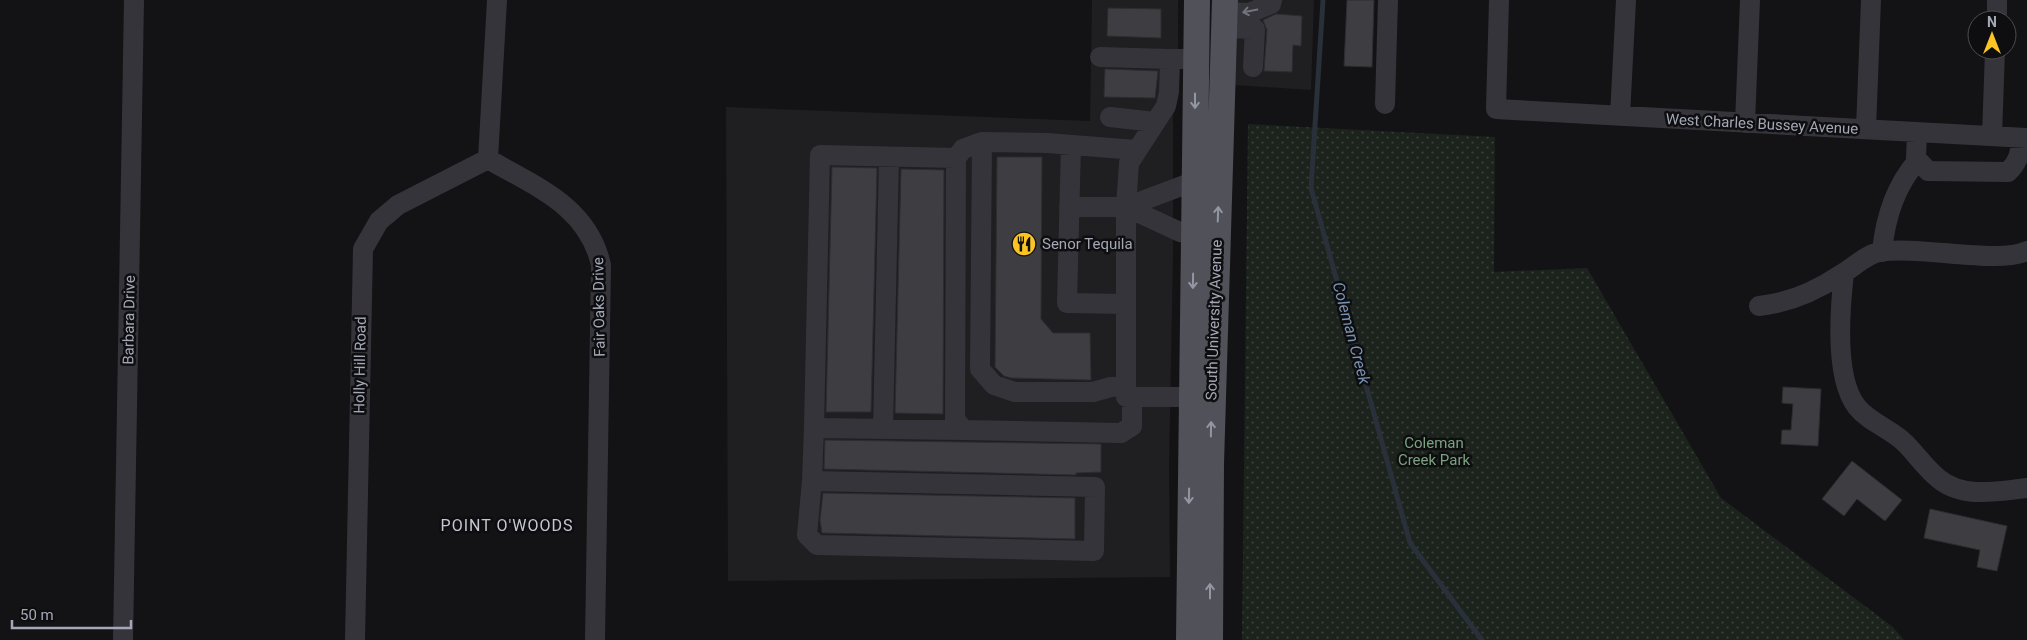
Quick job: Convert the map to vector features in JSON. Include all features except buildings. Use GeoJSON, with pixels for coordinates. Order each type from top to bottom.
{"type":"FeatureCollection","features":[{"type":"Feature","properties":{"kind":"main road","name":"South University Avenue"},"geometry":{"type":"LineString","coordinates":[[1189,640],[1195,181],[1183,59],[1196,0]]}},
{"type":"Feature","properties":{"kind":"main road","name":"South University Avenue"},"geometry":{"type":"LineString","coordinates":[[1210,640],[1210,464],[1224,13]]}},
{"type":"Feature","properties":{"kind":"street","name":"Barbara Drive"},"geometry":{"type":"LineString","coordinates":[[123,640],[134,0]]}},
{"type":"Feature","properties":{"kind":"street"},"geometry":{"type":"LineString","coordinates":[[488,159],[496,0]]}},
{"type":"Feature","properties":{"kind":"street"},"geometry":{"type":"LineString","coordinates":[[1224,13],[1249,13],[1271,4],[1272,0]]}},
{"type":"Feature","properties":{"kind":"street"},"geometry":{"type":"LineString","coordinates":[[1385,104],[1388,0]]}},
{"type":"Feature","properties":{"kind":"street","name":"West Charles Bussey Avenue"},"geometry":{"type":"LineString","coordinates":[[1499,0],[1496,109],[2025,138]]}},
{"type":"Feature","properties":{"kind":"street"},"geometry":{"type":"LineString","coordinates":[[1620,116],[1626,0]]}},
{"type":"Feature","properties":{"kind":"street"},"geometry":{"type":"LineString","coordinates":[[1745,123],[1750,0]]}},
{"type":"Feature","properties":{"kind":"street"},"geometry":{"type":"LineString","coordinates":[[1866,129],[1871,0]]}},
{"type":"Feature","properties":{"kind":"street"},"geometry":{"type":"LineString","coordinates":[[1224,13],[1255,29],[1253,68]]}},
{"type":"Feature","properties":{"kind":"street"},"geometry":{"type":"LineString","coordinates":[[814,428],[1121,433],[1132,426],[1126,304],[1132,207],[1129,163],[1166,106],[1183,59],[1100,57]]}},
{"type":"Feature","properties":{"kind":"street"},"geometry":{"type":"LineString","coordinates":[[1992,136],[1995,60]]}},
{"type":"Feature","properties":{"kind":"street"},"geometry":{"type":"LineString","coordinates":[[1110,118],[1155,122]]}},
{"type":"Feature","properties":{"kind":"street"},"geometry":{"type":"LineString","coordinates":[[1917,132],[1918,160],[1928,171],[2008,172],[2020,156],[2025,138]]}},
{"type":"Feature","properties":{"kind":"street"},"geometry":{"type":"LineString","coordinates":[[963,430],[955,419],[956,158],[963,149],[982,142],[1070,145],[1136,150]]}},
{"type":"Feature","properties":{"kind":"street"},"geometry":{"type":"LineString","coordinates":[[982,142],[980,368],[994,385],[1015,392],[1093,392],[1111,386],[1129,391],[1191,397]]}},
{"type":"Feature","properties":{"kind":"street"},"geometry":{"type":"LineString","coordinates":[[1070,145],[1067,303],[1126,304]]}},
{"type":"Feature","properties":{"kind":"street"},"geometry":{"type":"LineString","coordinates":[[812,482],[1095,486],[1094,551],[816,545],[807,535],[812,482],[814,428],[820,155],[956,158]]}},
{"type":"Feature","properties":{"kind":"street"},"geometry":{"type":"LineString","coordinates":[[883,429],[889,157]]}},
{"type":"Feature","properties":{"kind":"street","name":"Holly Hill Road"},"geometry":{"type":"LineString","coordinates":[[355,640],[363,250],[379,221],[398,205],[488,159]]}},
{"type":"Feature","properties":{"kind":"street","name":"Fair Oaks Drive"},"geometry":{"type":"LineString","coordinates":[[488,159],[576,214],[593,237],[598,248],[601,264],[601,284],[595,640]]}},
{"type":"Feature","properties":{"kind":"street"},"geometry":{"type":"LineString","coordinates":[[1882,252],[1892,204],[1903,179],[1918,160]]}},
{"type":"Feature","properties":{"kind":"street"},"geometry":{"type":"LineString","coordinates":[[1069,207],[1132,207],[1139,202],[1195,181]]}},
{"type":"Feature","properties":{"kind":"street"},"geometry":{"type":"LineString","coordinates":[[1132,207],[1139,214],[1180,232],[1194,234]]}},
{"type":"Feature","properties":{"kind":"street"},"geometry":{"type":"LineString","coordinates":[[1759,306],[1777,304],[1802,295],[1844,273],[1873,254],[1882,252],[1923,250],[2000,256],[2021,254],[2027,250]]}},
{"type":"Feature","properties":{"kind":"street"},"geometry":{"type":"LineString","coordinates":[[1844,273],[1840,305],[1842,360],[1848,389],[1858,408],[1904,441],[1939,479],[1948,486],[1975,492],[2027,488]]}},
{"type":"Feature","properties":{"kind":"shaded area"},"geometry":{"type":"Polygon","coordinates":[[[1092,0],[1178,0],[1178,93],[1173,113],[1173,258],[1169,467],[1170,577],[728,581],[726,107],[1090,121],[1092,0]]]}},
{"type":"Feature","properties":{"kind":"shaded area"},"geometry":{"type":"Polygon","coordinates":[[[1238,0],[1314,0],[1311,90],[1233,85],[1238,0]]]}},
{"type":"Feature","properties":{"kind":"green space","name":"Coleman Creek Park"},"geometry":{"type":"Polygon","coordinates":[[[1248,124],[1495,137],[1494,272],[1587,268],[1721,498],[1893,627],[1904,640],[1242,640],[1248,124]]]}},
{"type":"Feature","properties":{"kind":"waterway","name":"Coleman Creek"},"geometry":{"type":"LineString","coordinates":[[1323,0],[1311,188],[1410,543],[1482,640]]}},
{"type":"Feature","properties":{"kind":"place","name":"Senor Tequila"},"geometry":{"type":"Point","coordinates":[1024,244]}},
{"type":"Feature","properties":{"kind":"district","name":"POINT O'WOODS"},"geometry":{"type":"Point","coordinates":[507,525]}}]}
